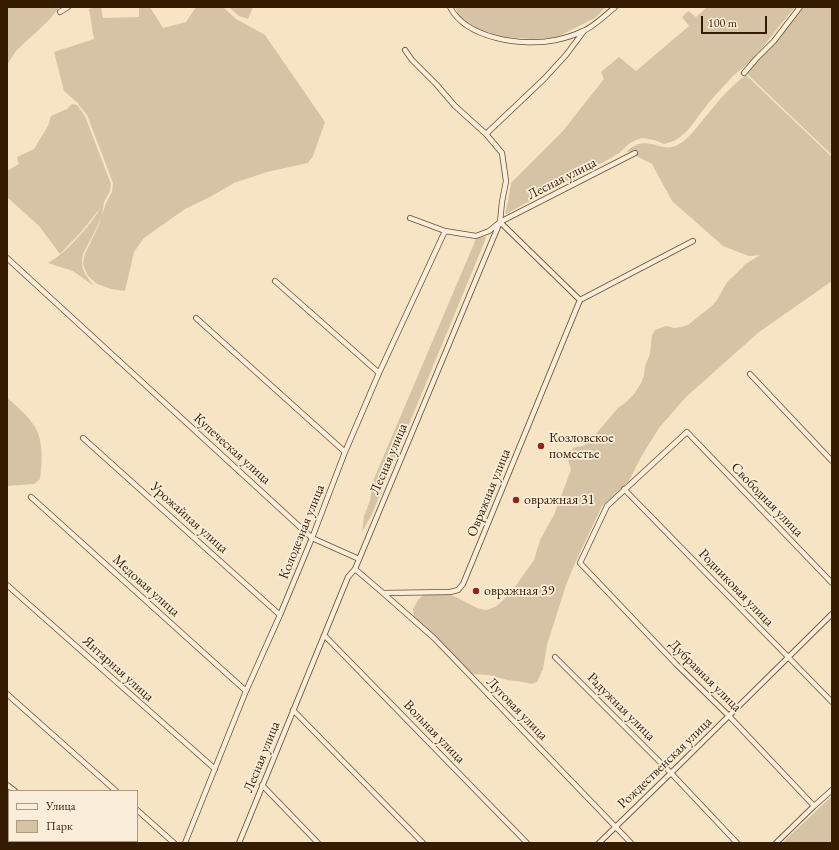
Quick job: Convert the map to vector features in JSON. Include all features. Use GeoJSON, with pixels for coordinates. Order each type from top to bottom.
{"type":"FeatureCollection","features":[{"type":"Feature","properties":{"kind":"street"},"geometry":{"type":"LineString","coordinates":[[60,12],[68,7]]}},
{"type":"Feature","properties":{"kind":"street"},"geometry":{"type":"LineString","coordinates":[[450,7],[459,19],[477,31],[505,40],[531,42],[556,40],[584,31],[608,14],[614,7]]}},
{"type":"Feature","properties":{"kind":"street"},"geometry":{"type":"LineString","coordinates":[[744,73],[782,32],[800,7]]}},
{"type":"Feature","properties":{"kind":"street"},"geometry":{"type":"LineString","coordinates":[[486,134],[544,79],[566,55],[584,31]]}},
{"type":"Feature","properties":{"kind":"street"},"geometry":{"type":"LineString","coordinates":[[405,50],[412,60],[455,106],[486,134],[502,153],[506,180],[500,222],[489,231],[476,236],[445,231],[410,218]]}},
{"type":"Feature","properties":{"kind":"street","name":"Лесная улица"},"geometry":{"type":"LineString","coordinates":[[239,843],[348,577],[355,569],[500,222],[635,153]]}},
{"type":"Feature","properties":{"kind":"street"},"geometry":{"type":"LineString","coordinates":[[500,222],[580,300],[693,241]]}},
{"type":"Feature","properties":{"kind":"street","name":"Колодезная улица"},"geometry":{"type":"LineString","coordinates":[[185,843],[246,691],[312,538],[345,452],[379,373],[445,231]]}},
{"type":"Feature","properties":{"kind":"street","name":"Купеческая улица"},"geometry":{"type":"LineString","coordinates":[[7,258],[312,538],[359,559]]}},
{"type":"Feature","properties":{"kind":"street"},"geometry":{"type":"LineString","coordinates":[[275,281],[379,373]]}},
{"type":"Feature","properties":{"kind":"street","name":"Овражная улица"},"geometry":{"type":"LineString","coordinates":[[383,593],[450,592],[458,590],[463,584],[580,300]]}},
{"type":"Feature","properties":{"kind":"street"},"geometry":{"type":"LineString","coordinates":[[196,318],[345,452]]}},
{"type":"Feature","properties":{"kind":"street"},"geometry":{"type":"LineString","coordinates":[[750,374],[832,461]]}},
{"type":"Feature","properties":{"kind":"street","name":"Свободная улица"},"geometry":{"type":"LineString","coordinates":[[624,489],[687,432],[832,583]]}},
{"type":"Feature","properties":{"kind":"street","name":"Урожайная улица"},"geometry":{"type":"LineString","coordinates":[[83,438],[280,615]]}},
{"type":"Feature","properties":{"kind":"street","name":"Дубравная улица"},"geometry":{"type":"LineString","coordinates":[[624,489],[607,506],[580,563],[676,664],[729,716],[814,806]]}},
{"type":"Feature","properties":{"kind":"street","name":"Родниковая улица"},"geometry":{"type":"LineString","coordinates":[[624,489],[832,702]]}},
{"type":"Feature","properties":{"kind":"street","name":"Медовая улица"},"geometry":{"type":"LineString","coordinates":[[31,497],[246,691]]}},
{"type":"Feature","properties":{"kind":"street"},"geometry":{"type":"LineString","coordinates":[[355,569],[383,593]]}},
{"type":"Feature","properties":{"kind":"street","name":"Янтарная улица"},"geometry":{"type":"LineString","coordinates":[[7,585],[215,769]]}},
{"type":"Feature","properties":{"kind":"street","name":"Луговая улица"},"geometry":{"type":"LineString","coordinates":[[383,593],[434,638],[632,843]]}},
{"type":"Feature","properties":{"kind":"street","name":"Рождественская улица"},"geometry":{"type":"LineString","coordinates":[[599,843],[832,614]]}},
{"type":"Feature","properties":{"kind":"street","name":"Вольная улица"},"geometry":{"type":"LineString","coordinates":[[325,636],[527,843]]}},
{"type":"Feature","properties":{"kind":"street","name":"Радужная улица"},"geometry":{"type":"LineString","coordinates":[[554,657],[671,773],[737,843]]}},
{"type":"Feature","properties":{"kind":"street"},"geometry":{"type":"LineString","coordinates":[[7,694],[115,790]]}},
{"type":"Feature","properties":{"kind":"street"},"geometry":{"type":"LineString","coordinates":[[293,710],[423,843]]}},
{"type":"Feature","properties":{"kind":"street"},"geometry":{"type":"LineString","coordinates":[[262,785],[318,843]]}},
{"type":"Feature","properties":{"kind":"street"},"geometry":{"type":"LineString","coordinates":[[776,843],[832,790]]}},
{"type":"Feature","properties":{"kind":"street"},"geometry":{"type":"LineString","coordinates":[[138,811],[174,843]]}},
{"type":"Feature","properties":{"kind":"green space"},"geometry":{"type":"Polygon","coordinates":[[[7,7],[60,7],[49,20],[16,51],[7,65],[7,7]]]}},
{"type":"Feature","properties":{"kind":"green space"},"geometry":{"type":"Polygon","coordinates":[[[101,7],[103,18],[139,17],[139,7],[150,7],[163,28],[186,22],[196,7],[223,7],[236,19],[265,35],[325,122],[313,156],[308,163],[267,172],[234,183],[185,209],[144,238],[134,252],[125,291],[111,289],[97,284],[88,276],[83,264],[85,254],[112,192],[113,183],[87,115],[78,103],[64,91],[54,52],[94,39],[89,9],[101,7]]]}},
{"type":"Feature","properties":{"kind":"green space"},"geometry":{"type":"Polygon","coordinates":[[[229,7],[253,7],[248,19],[239,16],[229,7]]]}},
{"type":"Feature","properties":{"kind":"green space"},"geometry":{"type":"Polygon","coordinates":[[[455,7],[606,7],[595,18],[555,38],[532,39],[504,37],[478,29],[460,18],[455,7]]]}},
{"type":"Feature","properties":{"kind":"green space"},"geometry":{"type":"Polygon","coordinates":[[[707,7],[795,7],[753,59],[732,77],[710,101],[688,130],[680,137],[674,141],[664,144],[654,140],[642,138],[636,140],[611,158],[506,214],[511,183],[562,132],[604,79],[601,72],[619,57],[636,71],[689,26],[682,17],[688,11],[696,17],[707,7]]]}},
{"type":"Feature","properties":{"kind":"green space"},"geometry":{"type":"Polygon","coordinates":[[[802,7],[832,7],[832,155],[744,71],[775,43],[802,7]]]}},
{"type":"Feature","properties":{"kind":"green space"},"geometry":{"type":"Polygon","coordinates":[[[746,75],[832,157],[832,281],[759,332],[686,397],[659,428],[641,457],[629,481],[602,506],[566,585],[547,645],[543,669],[537,682],[532,684],[489,675],[472,674],[454,658],[442,642],[424,628],[414,617],[413,609],[418,600],[423,595],[448,594],[477,608],[486,610],[495,607],[512,591],[534,560],[540,540],[554,515],[571,470],[567,456],[575,447],[583,446],[590,441],[618,408],[634,394],[644,376],[645,366],[650,354],[652,335],[655,330],[666,326],[674,328],[688,325],[713,305],[727,282],[744,265],[760,255],[749,256],[723,246],[672,201],[652,164],[627,151],[642,144],[672,147],[679,144],[691,135],[725,94],[746,75]]]}},
{"type":"Feature","properties":{"kind":"green space"},"geometry":{"type":"Polygon","coordinates":[[[72,104],[77,105],[85,116],[111,184],[110,191],[104,202],[102,215],[82,259],[84,272],[94,286],[73,271],[48,263],[61,254],[78,238],[101,207],[82,231],[60,254],[39,226],[7,197],[7,171],[19,164],[17,157],[34,149],[48,126],[51,116],[67,109],[72,104]]]}},
{"type":"Feature","properties":{"kind":"green space"},"geometry":{"type":"Polygon","coordinates":[[[486,237],[484,243],[372,514],[362,532],[364,516],[370,501],[373,481],[476,239],[486,237]]]}},
{"type":"Feature","properties":{"kind":"green space"},"geometry":{"type":"Polygon","coordinates":[[[7,398],[29,418],[36,428],[40,438],[42,456],[40,479],[34,484],[7,486],[7,398]]]}},
{"type":"Feature","properties":{"kind":"green space"},"geometry":{"type":"Polygon","coordinates":[[[832,796],[832,843],[782,843],[832,796]]]}},
{"type":"Feature","properties":{"kind":"green space"},"geometry":{"type":"Polygon","coordinates":[[[7,815],[8,842],[36,843],[7,843],[7,815]]]}},
{"type":"Feature","properties":{"kind":"place","name":"Козловское поместье"},"geometry":{"type":"Point","coordinates":[541,446]}},
{"type":"Feature","properties":{"kind":"place","name":"овражная 31"},"geometry":{"type":"Point","coordinates":[516,500]}},
{"type":"Feature","properties":{"kind":"place","name":"овражная 39"},"geometry":{"type":"Point","coordinates":[476,591]}}]}
